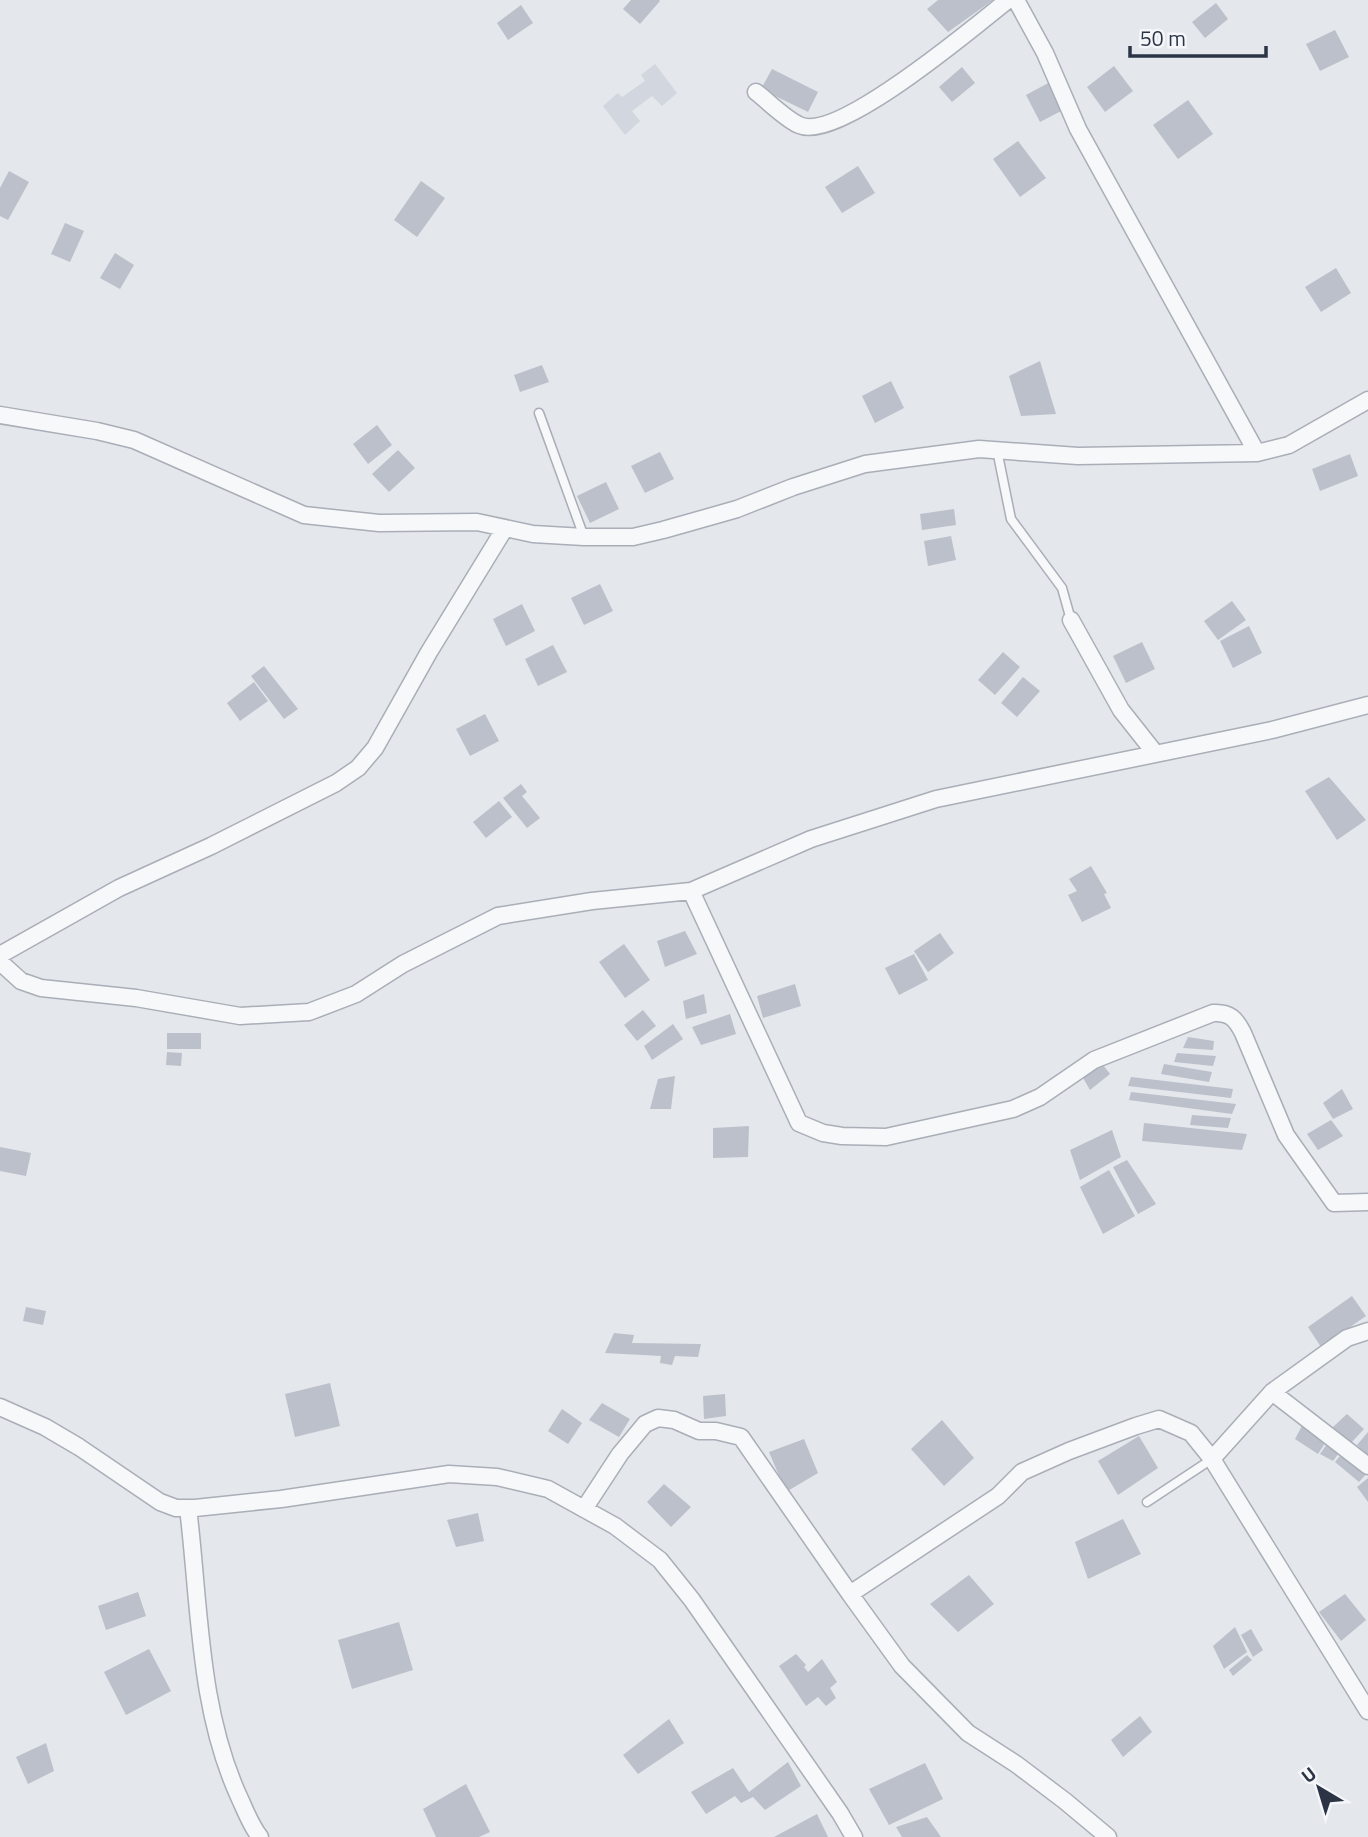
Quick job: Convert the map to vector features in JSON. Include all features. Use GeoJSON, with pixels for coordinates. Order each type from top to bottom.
{"type":"FeatureCollection","features":[{"type":"Feature","properties":{"kind":"street"},"geometry":{"type":"LineString","coordinates":[[756,92],[801,126],[827,125],[906,80],[1008,0]]}},
{"type":"Feature","properties":{"kind":"street"},"geometry":{"type":"LineString","coordinates":[[1016,0],[1045,53],[1084,140],[1257,453]]}},
{"type":"Feature","properties":{"kind":"street"},"geometry":{"type":"LineString","coordinates":[[0,415],[134,440],[304,515],[379,523],[477,522],[533,534],[633,537],[737,509],[793,487],[865,464],[979,449],[1078,456],[1257,453],[1289,445],[1368,400]]}},
{"type":"Feature","properties":{"kind":"street"},"geometry":{"type":"LineString","coordinates":[[0,955],[119,888],[211,846],[336,783],[358,768],[375,748],[429,652],[505,528]]}},
{"type":"Feature","properties":{"kind":"street"},"geometry":{"type":"LineString","coordinates":[[1071,621],[1121,710],[1155,753]]}},
{"type":"Feature","properties":{"kind":"street"},"geometry":{"type":"LineString","coordinates":[[0,962],[21,981],[41,988],[136,998],[240,1016],[309,1012],[356,994],[403,964],[498,916],[592,901],[691,891],[811,839],[936,799],[1272,730],[1368,705]]}},
{"type":"Feature","properties":{"kind":"street"},"geometry":{"type":"LineString","coordinates":[[691,891],[799,1123],[823,1133],[887,1137],[1013,1108],[1040,1097],[1094,1060],[1213,1013],[1224,1012],[1234,1018],[1243,1033],[1286,1135],[1334,1203],[1368,1202]]}},
{"type":"Feature","properties":{"kind":"street"},"geometry":{"type":"LineString","coordinates":[[1212,1459],[1272,1392],[1347,1338],[1368,1331]]}},
{"type":"Feature","properties":{"kind":"street"},"geometry":{"type":"LineString","coordinates":[[1272,1392],[1368,1466]]}},
{"type":"Feature","properties":{"kind":"street"},"geometry":{"type":"LineString","coordinates":[[0,1407],[68,1441],[160,1502],[176,1508],[281,1499],[449,1474],[497,1477],[548,1489],[615,1526],[660,1560],[749,1681],[854,1837]]}},
{"type":"Feature","properties":{"kind":"street"},"geometry":{"type":"LineString","coordinates":[[584,1508],[620,1454],[645,1424],[658,1418],[674,1420],[699,1431],[716,1431],[741,1437],[902,1666],[968,1733],[1016,1764],[1108,1837]]}},
{"type":"Feature","properties":{"kind":"street"},"geometry":{"type":"LineString","coordinates":[[850,1594],[998,1496],[1022,1472],[1102,1438],[1159,1419],[1191,1433],[1212,1459],[1367,1709]]}},
{"type":"Feature","properties":{"kind":"street"},"geometry":{"type":"LineString","coordinates":[[188,1508],[209,1693],[218,1741],[232,1780],[260,1837]]}},
{"type":"Feature","properties":{"kind":"lane"},"geometry":{"type":"LineString","coordinates":[[540,413],[584,537]]}},
{"type":"Feature","properties":{"kind":"lane"},"geometry":{"type":"LineString","coordinates":[[997,450],[1011,519],[1062,588],[1071,621]]}},
{"type":"Feature","properties":{"kind":"lane"},"geometry":{"type":"LineString","coordinates":[[1147,1502],[1212,1459]]}},
{"type":"Feature","properties":{"kind":"shaded area"},"geometry":{"type":"Polygon","coordinates":[[[655,64],[677,93],[662,106],[652,96],[632,111],[640,121],[625,135],[603,106],[618,93],[622,97],[645,81],[641,75],[655,64]]]}},
{"type":"Feature","properties":{"kind":"building"},"geometry":{"type":"Polygon","coordinates":[[[631,0],[660,1],[640,24],[623,9],[631,0]]]}},
{"type":"Feature","properties":{"kind":"building"},"geometry":{"type":"Polygon","coordinates":[[[938,0],[993,0],[948,32],[927,9],[938,0]]]}},
{"type":"Feature","properties":{"kind":"building"},"geometry":{"type":"Polygon","coordinates":[[[1216,3],[1228,19],[1205,38],[1192,22],[1216,3]]]}},
{"type":"Feature","properties":{"kind":"building"},"geometry":{"type":"Polygon","coordinates":[[[521,5],[533,23],[508,40],[497,23],[521,5]]]}},
{"type":"Feature","properties":{"kind":"building"},"geometry":{"type":"Polygon","coordinates":[[[1335,30],[1349,57],[1320,71],[1306,44],[1335,30]]]}},
{"type":"Feature","properties":{"kind":"building"},"geometry":{"type":"Polygon","coordinates":[[[1114,66],[1133,91],[1105,112],[1087,87],[1114,66]]]}},
{"type":"Feature","properties":{"kind":"building"},"geometry":{"type":"Polygon","coordinates":[[[962,67],[975,83],[952,102],[939,87],[962,67]]]}},
{"type":"Feature","properties":{"kind":"building"},"geometry":{"type":"Polygon","coordinates":[[[772,69],[818,92],[808,112],[761,89],[772,69]]]}},
{"type":"Feature","properties":{"kind":"building"},"geometry":{"type":"Polygon","coordinates":[[[1050,82],[1065,109],[1040,122],[1026,95],[1050,82]]]}},
{"type":"Feature","properties":{"kind":"building"},"geometry":{"type":"Polygon","coordinates":[[[1188,100],[1213,134],[1178,159],[1153,125],[1188,100]]]}},
{"type":"Feature","properties":{"kind":"building"},"geometry":{"type":"Polygon","coordinates":[[[1018,141],[1046,178],[1020,197],[993,159],[1018,141]]]}},
{"type":"Feature","properties":{"kind":"building"},"geometry":{"type":"Polygon","coordinates":[[[858,166],[875,193],[842,213],[825,187],[858,166]]]}},
{"type":"Feature","properties":{"kind":"building"},"geometry":{"type":"Polygon","coordinates":[[[9,171],[29,182],[8,220],[0,216],[0,188],[9,171]]]}},
{"type":"Feature","properties":{"kind":"building"},"geometry":{"type":"Polygon","coordinates":[[[421,181],[445,198],[417,237],[394,220],[421,181]]]}},
{"type":"Feature","properties":{"kind":"building"},"geometry":{"type":"Polygon","coordinates":[[[65,223],[84,231],[70,262],[51,254],[65,223]]]}},
{"type":"Feature","properties":{"kind":"building"},"geometry":{"type":"Polygon","coordinates":[[[115,253],[134,265],[120,289],[100,278],[115,253]]]}},
{"type":"Feature","properties":{"kind":"building"},"geometry":{"type":"Polygon","coordinates":[[[1336,268],[1351,293],[1321,312],[1305,287],[1336,268]]]}},
{"type":"Feature","properties":{"kind":"building"},"geometry":{"type":"Polygon","coordinates":[[[1040,361],[1056,414],[1021,416],[1009,376],[1040,361]]]}},
{"type":"Feature","properties":{"kind":"building"},"geometry":{"type":"Polygon","coordinates":[[[542,365],[549,382],[520,392],[514,375],[542,365]]]}},
{"type":"Feature","properties":{"kind":"building"},"geometry":{"type":"Polygon","coordinates":[[[891,381],[904,408],[875,423],[862,396],[891,381]]]}},
{"type":"Feature","properties":{"kind":"building"},"geometry":{"type":"Polygon","coordinates":[[[377,425],[392,445],[368,464],[353,444],[377,425]]]}},
{"type":"Feature","properties":{"kind":"building"},"geometry":{"type":"Polygon","coordinates":[[[398,450],[415,468],[389,492],[372,474],[398,450]]]}},
{"type":"Feature","properties":{"kind":"building"},"geometry":{"type":"Polygon","coordinates":[[[660,452],[674,479],[645,493],[631,466],[660,452]]]}},
{"type":"Feature","properties":{"kind":"building"},"geometry":{"type":"Polygon","coordinates":[[[1350,454],[1358,476],[1320,491],[1312,469],[1350,454]]]}},
{"type":"Feature","properties":{"kind":"building"},"geometry":{"type":"Polygon","coordinates":[[[606,482],[619,509],[590,523],[577,496],[606,482]]]}},
{"type":"Feature","properties":{"kind":"building"},"geometry":{"type":"Polygon","coordinates":[[[954,509],[956,525],[922,530],[920,514],[954,509]]]}},
{"type":"Feature","properties":{"kind":"building"},"geometry":{"type":"Polygon","coordinates":[[[951,536],[956,560],[928,566],[924,541],[951,536]]]}},
{"type":"Feature","properties":{"kind":"building"},"geometry":{"type":"Polygon","coordinates":[[[600,584],[613,611],[584,625],[571,598],[600,584]]]}},
{"type":"Feature","properties":{"kind":"building"},"geometry":{"type":"Polygon","coordinates":[[[1232,601],[1246,620],[1218,640],[1204,621],[1232,601]]]}},
{"type":"Feature","properties":{"kind":"building"},"geometry":{"type":"Polygon","coordinates":[[[522,604],[535,631],[506,646],[493,619],[522,604]]]}},
{"type":"Feature","properties":{"kind":"building"},"geometry":{"type":"Polygon","coordinates":[[[1249,626],[1262,653],[1233,668],[1220,641],[1249,626]]]}},
{"type":"Feature","properties":{"kind":"building"},"geometry":{"type":"Polygon","coordinates":[[[1142,642],[1155,669],[1126,683],[1113,656],[1142,642]]]}},
{"type":"Feature","properties":{"kind":"building"},"geometry":{"type":"Polygon","coordinates":[[[553,645],[567,672],[538,686],[525,659],[553,645]]]}},
{"type":"Feature","properties":{"kind":"building"},"geometry":{"type":"Polygon","coordinates":[[[1003,652],[1020,667],[995,695],[978,680],[1003,652]]]}},
{"type":"Feature","properties":{"kind":"building"},"geometry":{"type":"Polygon","coordinates":[[[264,666],[298,709],[284,719],[251,676],[264,666]]]}},
{"type":"Feature","properties":{"kind":"building"},"geometry":{"type":"Polygon","coordinates":[[[1023,677],[1040,691],[1017,717],[1001,703],[1023,677]]]}},
{"type":"Feature","properties":{"kind":"building"},"geometry":{"type":"Polygon","coordinates":[[[254,682],[268,701],[240,721],[227,703],[254,682]]]}},
{"type":"Feature","properties":{"kind":"building"},"geometry":{"type":"Polygon","coordinates":[[[485,714],[499,741],[470,756],[456,729],[485,714]]]}},
{"type":"Feature","properties":{"kind":"building"},"geometry":{"type":"Polygon","coordinates":[[[1329,777],[1366,820],[1337,840],[1305,791],[1329,777]]]}},
{"type":"Feature","properties":{"kind":"building"},"geometry":{"type":"Polygon","coordinates":[[[521,784],[527,792],[522,796],[540,818],[527,828],[503,798],[521,784]]]}},
{"type":"Feature","properties":{"kind":"building"},"geometry":{"type":"Polygon","coordinates":[[[499,801],[512,817],[486,838],[473,822],[499,801]]]}},
{"type":"Feature","properties":{"kind":"building"},"geometry":{"type":"Polygon","coordinates":[[[1091,866],[1107,893],[1104,894],[1111,908],[1082,922],[1068,895],[1077,891],[1069,879],[1091,866]]]}},
{"type":"Feature","properties":{"kind":"building"},"geometry":{"type":"Polygon","coordinates":[[[685,931],[697,954],[665,967],[657,941],[685,931]]]}},
{"type":"Feature","properties":{"kind":"building"},"geometry":{"type":"Polygon","coordinates":[[[940,933],[954,953],[928,972],[914,951],[940,933]]]}},
{"type":"Feature","properties":{"kind":"building"},"geometry":{"type":"Polygon","coordinates":[[[624,944],[650,980],[625,998],[599,962],[624,944]]]}},
{"type":"Feature","properties":{"kind":"building"},"geometry":{"type":"Polygon","coordinates":[[[914,954],[928,980],[899,995],[885,968],[914,954]]]}},
{"type":"Feature","properties":{"kind":"building"},"geometry":{"type":"Polygon","coordinates":[[[795,984],[801,1006],[763,1018],[757,996],[795,984]]]}},
{"type":"Feature","properties":{"kind":"building"},"geometry":{"type":"Polygon","coordinates":[[[704,994],[707,1013],[686,1019],[683,1001],[704,994]]]}},
{"type":"Feature","properties":{"kind":"building"},"geometry":{"type":"Polygon","coordinates":[[[643,1010],[656,1026],[637,1041],[624,1025],[643,1010]]]}},
{"type":"Feature","properties":{"kind":"building"},"geometry":{"type":"Polygon","coordinates":[[[730,1014],[736,1034],[701,1045],[692,1027],[730,1014]]]}},
{"type":"Feature","properties":{"kind":"building"},"geometry":{"type":"Polygon","coordinates":[[[673,1024],[683,1039],[652,1060],[644,1046],[673,1024]]]}},
{"type":"Feature","properties":{"kind":"building"},"geometry":{"type":"Polygon","coordinates":[[[167,1033],[201,1033],[201,1049],[167,1049],[167,1033]]]}},
{"type":"Feature","properties":{"kind":"building"},"geometry":{"type":"Polygon","coordinates":[[[1188,1037],[1214,1041],[1213,1050],[1183,1048],[1188,1037]]]}},
{"type":"Feature","properties":{"kind":"building"},"geometry":{"type":"Polygon","coordinates":[[[167,1052],[182,1053],[181,1066],[166,1065],[167,1052]]]}},
{"type":"Feature","properties":{"kind":"building"},"geometry":{"type":"Polygon","coordinates":[[[1177,1053],[1216,1056],[1213,1066],[1174,1062],[1177,1053]]]}},
{"type":"Feature","properties":{"kind":"building"},"geometry":{"type":"Polygon","coordinates":[[[1100,1061],[1110,1074],[1090,1090],[1082,1076],[1100,1061]]]}},
{"type":"Feature","properties":{"kind":"building"},"geometry":{"type":"Polygon","coordinates":[[[1164,1064],[1212,1072],[1209,1082],[1161,1074],[1164,1064]]]}},
{"type":"Feature","properties":{"kind":"building"},"geometry":{"type":"Polygon","coordinates":[[[675,1076],[671,1109],[650,1109],[658,1079],[675,1076]]]}},
{"type":"Feature","properties":{"kind":"building"},"geometry":{"type":"Polygon","coordinates":[[[1131,1077],[1233,1089],[1231,1098],[1128,1086],[1131,1077]]]}},
{"type":"Feature","properties":{"kind":"building"},"geometry":{"type":"Polygon","coordinates":[[[1342,1089],[1353,1109],[1333,1119],[1323,1103],[1342,1089]]]}},
{"type":"Feature","properties":{"kind":"building"},"geometry":{"type":"Polygon","coordinates":[[[1131,1092],[1236,1104],[1232,1114],[1129,1100],[1131,1092]]]}},
{"type":"Feature","properties":{"kind":"building"},"geometry":{"type":"Polygon","coordinates":[[[1192,1115],[1231,1118],[1228,1128],[1190,1125],[1192,1115]]]}},
{"type":"Feature","properties":{"kind":"building"},"geometry":{"type":"Polygon","coordinates":[[[1331,1120],[1343,1136],[1318,1150],[1307,1134],[1331,1120]]]}},
{"type":"Feature","properties":{"kind":"building"},"geometry":{"type":"Polygon","coordinates":[[[1144,1123],[1247,1134],[1242,1150],[1142,1141],[1144,1123]]]}},
{"type":"Feature","properties":{"kind":"building"},"geometry":{"type":"Polygon","coordinates":[[[749,1126],[748,1157],[713,1158],[713,1128],[749,1126]]]}},
{"type":"Feature","properties":{"kind":"building"},"geometry":{"type":"Polygon","coordinates":[[[1112,1130],[1121,1157],[1080,1180],[1070,1150],[1112,1130]]]}},
{"type":"Feature","properties":{"kind":"building"},"geometry":{"type":"Polygon","coordinates":[[[0,1147],[31,1153],[26,1176],[0,1171],[0,1147]]]}},
{"type":"Feature","properties":{"kind":"building"},"geometry":{"type":"Polygon","coordinates":[[[1127,1160],[1156,1204],[1138,1214],[1113,1167],[1127,1160]]]}},
{"type":"Feature","properties":{"kind":"building"},"geometry":{"type":"Polygon","coordinates":[[[1109,1170],[1135,1216],[1103,1234],[1080,1187],[1109,1170]]]}},
{"type":"Feature","properties":{"kind":"building"},"geometry":{"type":"Polygon","coordinates":[[[1352,1296],[1366,1316],[1321,1347],[1308,1327],[1352,1296]]]}},
{"type":"Feature","properties":{"kind":"building"},"geometry":{"type":"Polygon","coordinates":[[[26,1307],[46,1311],[43,1325],[23,1321],[26,1307]]]}},
{"type":"Feature","properties":{"kind":"building"},"geometry":{"type":"Polygon","coordinates":[[[614,1333],[634,1335],[632,1343],[701,1344],[698,1357],[675,1356],[672,1365],[660,1363],[661,1356],[605,1353],[614,1333]]]}},
{"type":"Feature","properties":{"kind":"building"},"geometry":{"type":"Polygon","coordinates":[[[330,1383],[340,1426],[295,1437],[285,1394],[330,1383]]]}},
{"type":"Feature","properties":{"kind":"building"},"geometry":{"type":"Polygon","coordinates":[[[725,1394],[726,1416],[704,1419],[703,1396],[725,1394]]]}},
{"type":"Feature","properties":{"kind":"building"},"geometry":{"type":"Polygon","coordinates":[[[602,1403],[630,1419],[619,1437],[589,1420],[602,1403]]]}},
{"type":"Feature","properties":{"kind":"building"},"geometry":{"type":"Polygon","coordinates":[[[562,1409],[582,1423],[568,1444],[548,1431],[562,1409]]]}},
{"type":"Feature","properties":{"kind":"building"},"geometry":{"type":"Polygon","coordinates":[[[1347,1414],[1364,1429],[1350,1444],[1333,1427],[1347,1414]]]}},
{"type":"Feature","properties":{"kind":"building"},"geometry":{"type":"Polygon","coordinates":[[[942,1420],[974,1458],[944,1486],[911,1449],[942,1420]]]}},
{"type":"Feature","properties":{"kind":"building"},"geometry":{"type":"Polygon","coordinates":[[[1303,1424],[1327,1440],[1318,1454],[1295,1439],[1303,1424]]]}},
{"type":"Feature","properties":{"kind":"building"},"geometry":{"type":"Polygon","coordinates":[[[1368,1432],[1368,1455],[1357,1445],[1368,1432]]]}},
{"type":"Feature","properties":{"kind":"building"},"geometry":{"type":"Polygon","coordinates":[[[1139,1436],[1158,1468],[1118,1495],[1098,1461],[1139,1436]]]}},
{"type":"Feature","properties":{"kind":"building"},"geometry":{"type":"Polygon","coordinates":[[[804,1439],[818,1473],[786,1492],[769,1452],[804,1439]]]}},
{"type":"Feature","properties":{"kind":"building"},"geometry":{"type":"Polygon","coordinates":[[[1329,1441],[1342,1449],[1333,1461],[1320,1454],[1329,1441]]]}},
{"type":"Feature","properties":{"kind":"building"},"geometry":{"type":"Polygon","coordinates":[[[1343,1452],[1368,1472],[1359,1482],[1335,1462],[1343,1452]]]}},
{"type":"Feature","properties":{"kind":"building"},"geometry":{"type":"Polygon","coordinates":[[[1368,1478],[1368,1502],[1357,1487],[1368,1478]]]}},
{"type":"Feature","properties":{"kind":"building"},"geometry":{"type":"Polygon","coordinates":[[[664,1484],[691,1507],[671,1527],[647,1502],[664,1484]]]}},
{"type":"Feature","properties":{"kind":"building"},"geometry":{"type":"Polygon","coordinates":[[[478,1513],[484,1541],[456,1547],[447,1520],[478,1513]]]}},
{"type":"Feature","properties":{"kind":"building"},"geometry":{"type":"Polygon","coordinates":[[[1123,1519],[1141,1554],[1088,1579],[1075,1542],[1123,1519]]]}},
{"type":"Feature","properties":{"kind":"building"},"geometry":{"type":"Polygon","coordinates":[[[969,1575],[994,1604],[958,1632],[930,1604],[969,1575]]]}},
{"type":"Feature","properties":{"kind":"building"},"geometry":{"type":"Polygon","coordinates":[[[138,1592],[146,1616],[106,1630],[98,1606],[138,1592]]]}},
{"type":"Feature","properties":{"kind":"building"},"geometry":{"type":"Polygon","coordinates":[[[1345,1594],[1366,1620],[1341,1641],[1319,1612],[1345,1594]]]}},
{"type":"Feature","properties":{"kind":"building"},"geometry":{"type":"Polygon","coordinates":[[[399,1622],[413,1670],[352,1689],[338,1640],[399,1622]]]}},
{"type":"Feature","properties":{"kind":"building"},"geometry":{"type":"Polygon","coordinates":[[[1235,1627],[1247,1652],[1224,1669],[1213,1646],[1235,1627]]]}},
{"type":"Feature","properties":{"kind":"building"},"geometry":{"type":"Polygon","coordinates":[[[1251,1629],[1263,1650],[1253,1657],[1241,1635],[1251,1629]]]}},
{"type":"Feature","properties":{"kind":"building"},"geometry":{"type":"Polygon","coordinates":[[[149,1649],[171,1691],[126,1715],[104,1672],[149,1649]]]}},
{"type":"Feature","properties":{"kind":"building"},"geometry":{"type":"Polygon","coordinates":[[[796,1654],[806,1665],[804,1667],[808,1672],[822,1659],[837,1682],[830,1688],[836,1698],[826,1706],[818,1697],[806,1706],[779,1666],[796,1654]]]}},
{"type":"Feature","properties":{"kind":"building"},"geometry":{"type":"Polygon","coordinates":[[[1247,1655],[1252,1660],[1233,1676],[1229,1670],[1247,1655]]]}},
{"type":"Feature","properties":{"kind":"building"},"geometry":{"type":"Polygon","coordinates":[[[1140,1716],[1152,1732],[1123,1757],[1111,1740],[1140,1716]]]}},
{"type":"Feature","properties":{"kind":"building"},"geometry":{"type":"Polygon","coordinates":[[[669,1719],[684,1743],[638,1774],[623,1755],[669,1719]]]}},
{"type":"Feature","properties":{"kind":"building"},"geometry":{"type":"Polygon","coordinates":[[[46,1743],[54,1771],[28,1784],[16,1757],[46,1743]]]}},
{"type":"Feature","properties":{"kind":"building"},"geometry":{"type":"Polygon","coordinates":[[[788,1762],[801,1786],[765,1810],[753,1797],[741,1803],[735,1796],[706,1814],[691,1792],[733,1768],[749,1792],[788,1762]]]}},
{"type":"Feature","properties":{"kind":"building"},"geometry":{"type":"Polygon","coordinates":[[[925,1763],[943,1799],[889,1825],[869,1789],[925,1763]]]}},
{"type":"Feature","properties":{"kind":"building"},"geometry":{"type":"Polygon","coordinates":[[[466,1784],[490,1832],[479,1837],[436,1837],[423,1809],[466,1784]]]}},
{"type":"Feature","properties":{"kind":"building"},"geometry":{"type":"Polygon","coordinates":[[[817,1814],[828,1837],[774,1837],[817,1814]]]}},
{"type":"Feature","properties":{"kind":"building"},"geometry":{"type":"Polygon","coordinates":[[[927,1817],[941,1837],[902,1837],[896,1827],[927,1817]]]}}]}
